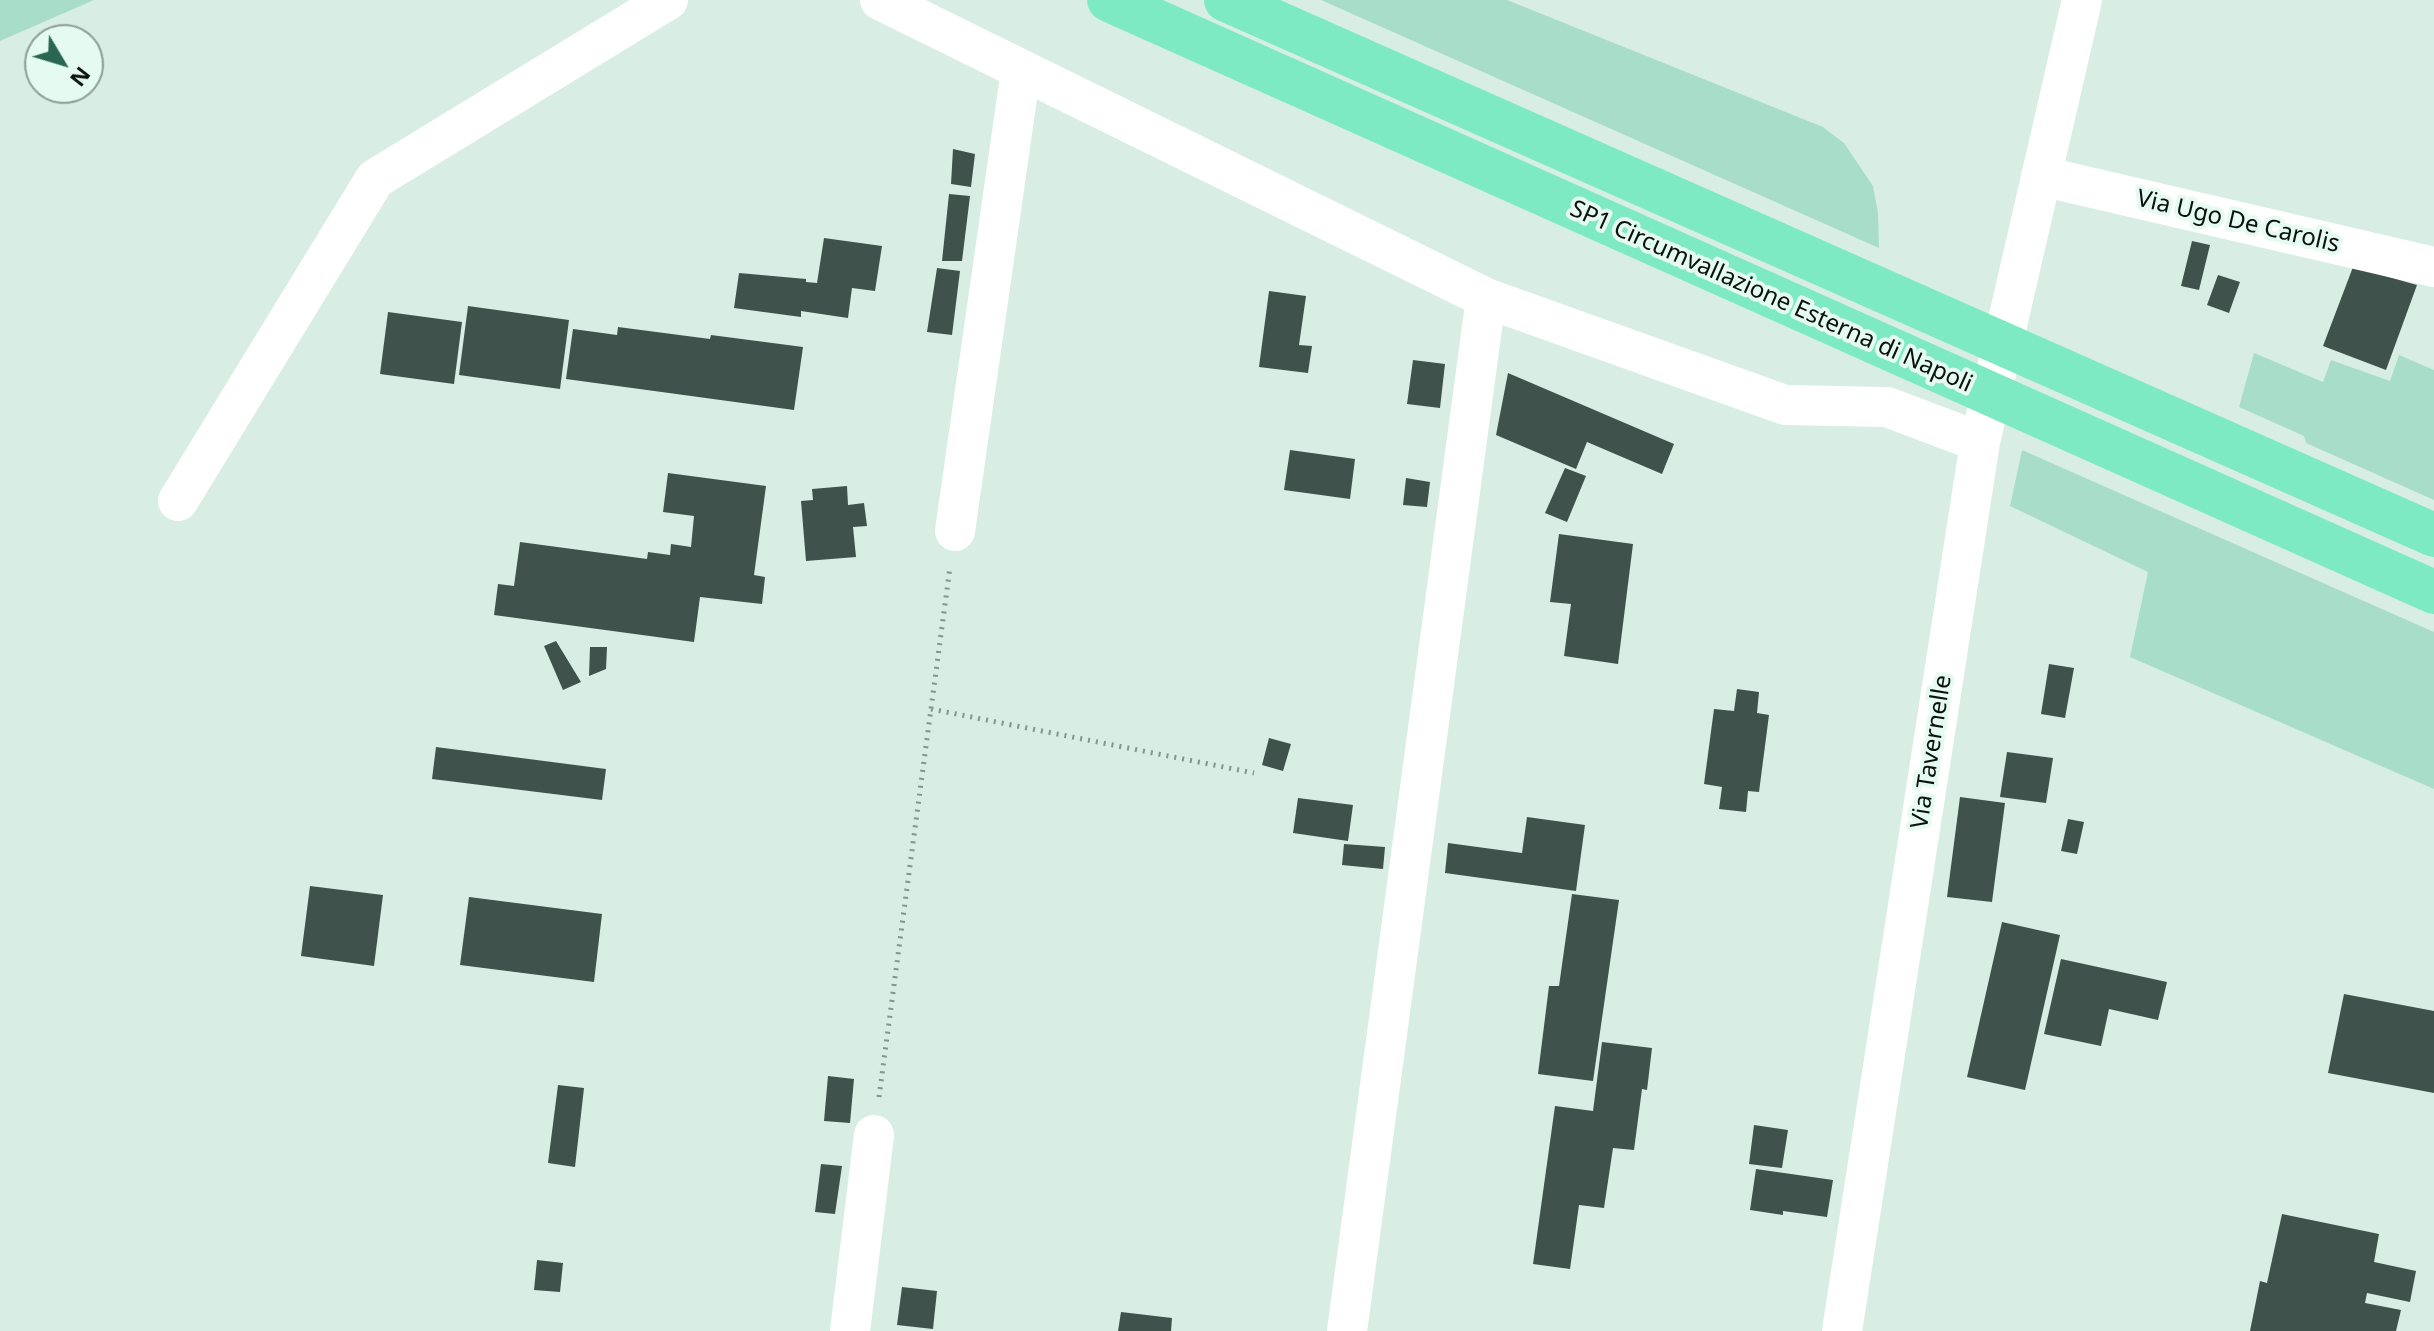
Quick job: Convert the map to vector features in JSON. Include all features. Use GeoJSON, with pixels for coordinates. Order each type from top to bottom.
{"type":"FeatureCollection","features":[{"type":"Feature","properties":{"kind":"highway","name":"SP1 Circumvallazione Esterna di Napoli"},"geometry":{"type":"LineString","coordinates":[[1109,0],[2434,592]]}},
{"type":"Feature","properties":{"kind":"highway","name":"SP1 Circumvallazione Esterna di Napoli"},"geometry":{"type":"LineString","coordinates":[[1226,0],[2434,535]]}},
{"type":"Feature","properties":{"kind":"street"},"geometry":{"type":"LineString","coordinates":[[178,501],[375,179],[668,0]]}},
{"type":"Feature","properties":{"kind":"street"},"geometry":{"type":"LineString","coordinates":[[880,0],[1486,298],[1785,405],[1887,407],[1980,442]]}},
{"type":"Feature","properties":{"kind":"street","name":"Via Tavernelle"},"geometry":{"type":"LineString","coordinates":[[1842,1331],[1980,442],[2082,0]]}},
{"type":"Feature","properties":{"kind":"street"},"geometry":{"type":"LineString","coordinates":[[955,531],[1021,70]]}},
{"type":"Feature","properties":{"kind":"street","name":"Via Ugo De Carolis"},"geometry":{"type":"LineString","coordinates":[[2041,176],[2434,267]]}},
{"type":"Feature","properties":{"kind":"street"},"geometry":{"type":"LineString","coordinates":[[1347,1331],[1486,298]]}},
{"type":"Feature","properties":{"kind":"street"},"geometry":{"type":"LineString","coordinates":[[850,1331],[874,1135]]}},
{"type":"Feature","properties":{"kind":"path"},"geometry":{"type":"LineString","coordinates":[[874,1135],[955,531]]}},
{"type":"Feature","properties":{"kind":"path"},"geometry":{"type":"LineString","coordinates":[[931,709],[1254,773]]}},
{"type":"Feature","properties":{"kind":"green space"},"geometry":{"type":"Polygon","coordinates":[[[0,0],[94,0],[39,24],[24,24],[24,31],[0,41],[0,0]]]}},
{"type":"Feature","properties":{"kind":"green space"},"geometry":{"type":"Polygon","coordinates":[[[1321,0],[1507,0],[1823,127],[1844,143],[1873,186],[1879,248],[1321,0]]]}},
{"type":"Feature","properties":{"kind":"green space"},"geometry":{"type":"Polygon","coordinates":[[[2254,353],[2323,382],[2331,360],[2390,381],[2399,355],[2434,370],[2434,500],[2306,443],[2304,436],[2239,407],[2254,353]]]}},
{"type":"Feature","properties":{"kind":"green space"},"geometry":{"type":"Polygon","coordinates":[[[2022,450],[2434,632],[2434,789],[2130,657],[2148,572],[2010,506],[2022,450]]]}},
{"type":"Feature","properties":{"kind":"building"},"geometry":{"type":"Polygon","coordinates":[[[953,149],[975,154],[971,187],[951,184],[953,149]]]}},
{"type":"Feature","properties":{"kind":"building"},"geometry":{"type":"Polygon","coordinates":[[[949,194],[970,196],[962,261],[942,261],[949,194]]]}},
{"type":"Feature","properties":{"kind":"building"},"geometry":{"type":"Polygon","coordinates":[[[824,238],[882,246],[875,291],[852,288],[848,318],[801,311],[801,317],[734,308],[739,273],[806,279],[806,282],[817,283],[824,238]]]}},
{"type":"Feature","properties":{"kind":"building"},"geometry":{"type":"Polygon","coordinates":[[[2192,241],[2210,245],[2199,290],[2181,286],[2192,241]]]}},
{"type":"Feature","properties":{"kind":"building"},"geometry":{"type":"Polygon","coordinates":[[[2353,267],[2417,285],[2386,370],[2323,346],[2353,267]]]}},
{"type":"Feature","properties":{"kind":"building"},"geometry":{"type":"Polygon","coordinates":[[[937,268],[960,271],[952,335],[927,332],[937,268]]]}},
{"type":"Feature","properties":{"kind":"building"},"geometry":{"type":"Polygon","coordinates":[[[2218,275],[2240,282],[2229,313],[2207,305],[2218,275]]]}},
{"type":"Feature","properties":{"kind":"building"},"geometry":{"type":"Polygon","coordinates":[[[1269,291],[1306,296],[1299,345],[1312,346],[1308,373],[1259,367],[1269,291]]]}},
{"type":"Feature","properties":{"kind":"building"},"geometry":{"type":"Polygon","coordinates":[[[468,306],[569,320],[560,389],[459,375],[468,306]]]}},
{"type":"Feature","properties":{"kind":"building"},"geometry":{"type":"Polygon","coordinates":[[[388,312],[462,322],[454,384],[380,374],[388,312]]]}},
{"type":"Feature","properties":{"kind":"building"},"geometry":{"type":"Polygon","coordinates":[[[618,327],[803,347],[794,410],[566,379],[573,329],[617,335],[618,327]]]}},
{"type":"Feature","properties":{"kind":"building"},"geometry":{"type":"Polygon","coordinates":[[[1413,360],[1445,364],[1440,408],[1407,404],[1413,360]]]}},
{"type":"Feature","properties":{"kind":"building"},"geometry":{"type":"Polygon","coordinates":[[[1508,373],[1674,444],[1662,474],[1587,442],[1576,469],[1496,435],[1508,373]]]}},
{"type":"Feature","properties":{"kind":"building"},"geometry":{"type":"Polygon","coordinates":[[[1290,450],[1355,459],[1350,499],[1284,490],[1290,450]]]}},
{"type":"Feature","properties":{"kind":"building"},"geometry":{"type":"Polygon","coordinates":[[[1565,468],[1586,476],[1567,522],[1545,513],[1565,468]]]}},
{"type":"Feature","properties":{"kind":"building"},"geometry":{"type":"Polygon","coordinates":[[[668,473],[766,486],[754,575],[765,577],[762,604],[700,597],[694,642],[494,615],[498,584],[514,586],[520,542],[647,559],[648,552],[670,555],[671,544],[691,547],[694,516],[663,512],[668,473]]]}},
{"type":"Feature","properties":{"kind":"building"},"geometry":{"type":"Polygon","coordinates":[[[1406,478],[1430,482],[1427,507],[1403,505],[1406,478]]]}},
{"type":"Feature","properties":{"kind":"building"},"geometry":{"type":"Polygon","coordinates":[[[847,486],[848,505],[864,503],[867,526],[853,527],[856,557],[806,561],[801,501],[813,500],[812,489],[847,486]]]}},
{"type":"Feature","properties":{"kind":"building"},"geometry":{"type":"Polygon","coordinates":[[[1559,534],[1633,544],[1618,664],[1564,656],[1571,604],[1550,602],[1559,534]]]}},
{"type":"Feature","properties":{"kind":"building"},"geometry":{"type":"Polygon","coordinates":[[[556,641],[581,682],[563,690],[544,646],[556,641]]]}},
{"type":"Feature","properties":{"kind":"building"},"geometry":{"type":"Polygon","coordinates":[[[590,647],[607,647],[606,669],[589,676],[590,647]]]}},
{"type":"Feature","properties":{"kind":"building"},"geometry":{"type":"Polygon","coordinates":[[[2049,664],[2074,668],[2065,718],[2041,714],[2049,664]]]}},
{"type":"Feature","properties":{"kind":"building"},"geometry":{"type":"Polygon","coordinates":[[[1737,689],[1759,692],[1757,713],[1769,715],[1759,792],[1748,791],[1746,812],[1719,809],[1722,787],[1704,784],[1714,709],[1734,711],[1737,689]]]}},
{"type":"Feature","properties":{"kind":"building"},"geometry":{"type":"Polygon","coordinates":[[[1269,738],[1291,744],[1283,771],[1262,765],[1269,738]]]}},
{"type":"Feature","properties":{"kind":"building"},"geometry":{"type":"Polygon","coordinates":[[[436,747],[606,769],[602,800],[432,779],[436,747]]]}},
{"type":"Feature","properties":{"kind":"building"},"geometry":{"type":"Polygon","coordinates":[[[2007,752],[2053,758],[2046,803],[2000,797],[2007,752]]]}},
{"type":"Feature","properties":{"kind":"building"},"geometry":{"type":"Polygon","coordinates":[[[1960,797],[2005,803],[1992,902],[1947,897],[1960,797]]]}},
{"type":"Feature","properties":{"kind":"building"},"geometry":{"type":"Polygon","coordinates":[[[1298,798],[1353,805],[1348,841],[1293,833],[1298,798]]]}},
{"type":"Feature","properties":{"kind":"building"},"geometry":{"type":"Polygon","coordinates":[[[1527,817],[1585,825],[1576,891],[1445,873],[1448,843],[1522,853],[1527,817]]]}},
{"type":"Feature","properties":{"kind":"building"},"geometry":{"type":"Polygon","coordinates":[[[2068,819],[2084,822],[2077,854],[2061,851],[2068,819]]]}},
{"type":"Feature","properties":{"kind":"building"},"geometry":{"type":"Polygon","coordinates":[[[1344,844],[1385,847],[1383,869],[1342,865],[1344,844]]]}},
{"type":"Feature","properties":{"kind":"building"},"geometry":{"type":"Polygon","coordinates":[[[310,886],[383,895],[374,966],[301,956],[310,886]]]}},
{"type":"Feature","properties":{"kind":"building"},"geometry":{"type":"Polygon","coordinates":[[[1572,894],[1619,900],[1593,1081],[1538,1074],[1549,986],[1559,986],[1572,894]]]}},
{"type":"Feature","properties":{"kind":"building"},"geometry":{"type":"Polygon","coordinates":[[[469,897],[602,914],[594,982],[460,965],[469,897]]]}},
{"type":"Feature","properties":{"kind":"building"},"geometry":{"type":"Polygon","coordinates":[[[2002,922],[2060,935],[2025,1090],[1967,1077],[2002,922]]]}},
{"type":"Feature","properties":{"kind":"building"},"geometry":{"type":"Polygon","coordinates":[[[2061,959],[2167,982],[2158,1020],[2109,1009],[2101,1046],[2044,1034],[2061,959]]]}},
{"type":"Feature","properties":{"kind":"building"},"geometry":{"type":"Polygon","coordinates":[[[2344,994],[2434,1011],[2434,1093],[2328,1073],[2344,994]]]}},
{"type":"Feature","properties":{"kind":"building"},"geometry":{"type":"Polygon","coordinates":[[[1602,1042],[1652,1048],[1647,1090],[1642,1089],[1634,1150],[1613,1148],[1604,1208],[1579,1205],[1570,1269],[1533,1264],[1555,1106],[1593,1111],[1602,1042]]]}},
{"type":"Feature","properties":{"kind":"building"},"geometry":{"type":"Polygon","coordinates":[[[828,1076],[854,1079],[850,1123],[824,1121],[828,1076]]]}},
{"type":"Feature","properties":{"kind":"building"},"geometry":{"type":"Polygon","coordinates":[[[558,1085],[584,1088],[575,1167],[548,1163],[558,1085]]]}},
{"type":"Feature","properties":{"kind":"building"},"geometry":{"type":"Polygon","coordinates":[[[1754,1125],[1788,1130],[1782,1168],[1749,1164],[1754,1125]]]}},
{"type":"Feature","properties":{"kind":"building"},"geometry":{"type":"Polygon","coordinates":[[[821,1164],[842,1166],[835,1214],[815,1212],[821,1164]]]}},
{"type":"Feature","properties":{"kind":"building"},"geometry":{"type":"Polygon","coordinates":[[[1756,1169],[1833,1180],[1827,1217],[1750,1210],[1756,1169]]]}},
{"type":"Feature","properties":{"kind":"building"},"geometry":{"type":"Polygon","coordinates":[[[2282,1214],[2379,1234],[2374,1262],[2416,1271],[2410,1302],[2367,1293],[2365,1303],[2401,1310],[2396,1331],[2250,1331],[2260,1281],[2267,1283],[2282,1214]]]}},
{"type":"Feature","properties":{"kind":"building"},"geometry":{"type":"Polygon","coordinates":[[[537,1260],[563,1263],[560,1292],[534,1290],[537,1260]]]}},
{"type":"Feature","properties":{"kind":"building"},"geometry":{"type":"Polygon","coordinates":[[[902,1287],[937,1291],[933,1329],[897,1325],[902,1287]]]}},
{"type":"Feature","properties":{"kind":"building"},"geometry":{"type":"Polygon","coordinates":[[[1121,1312],[1172,1318],[1171,1331],[1118,1331],[1121,1312]]]}}]}
